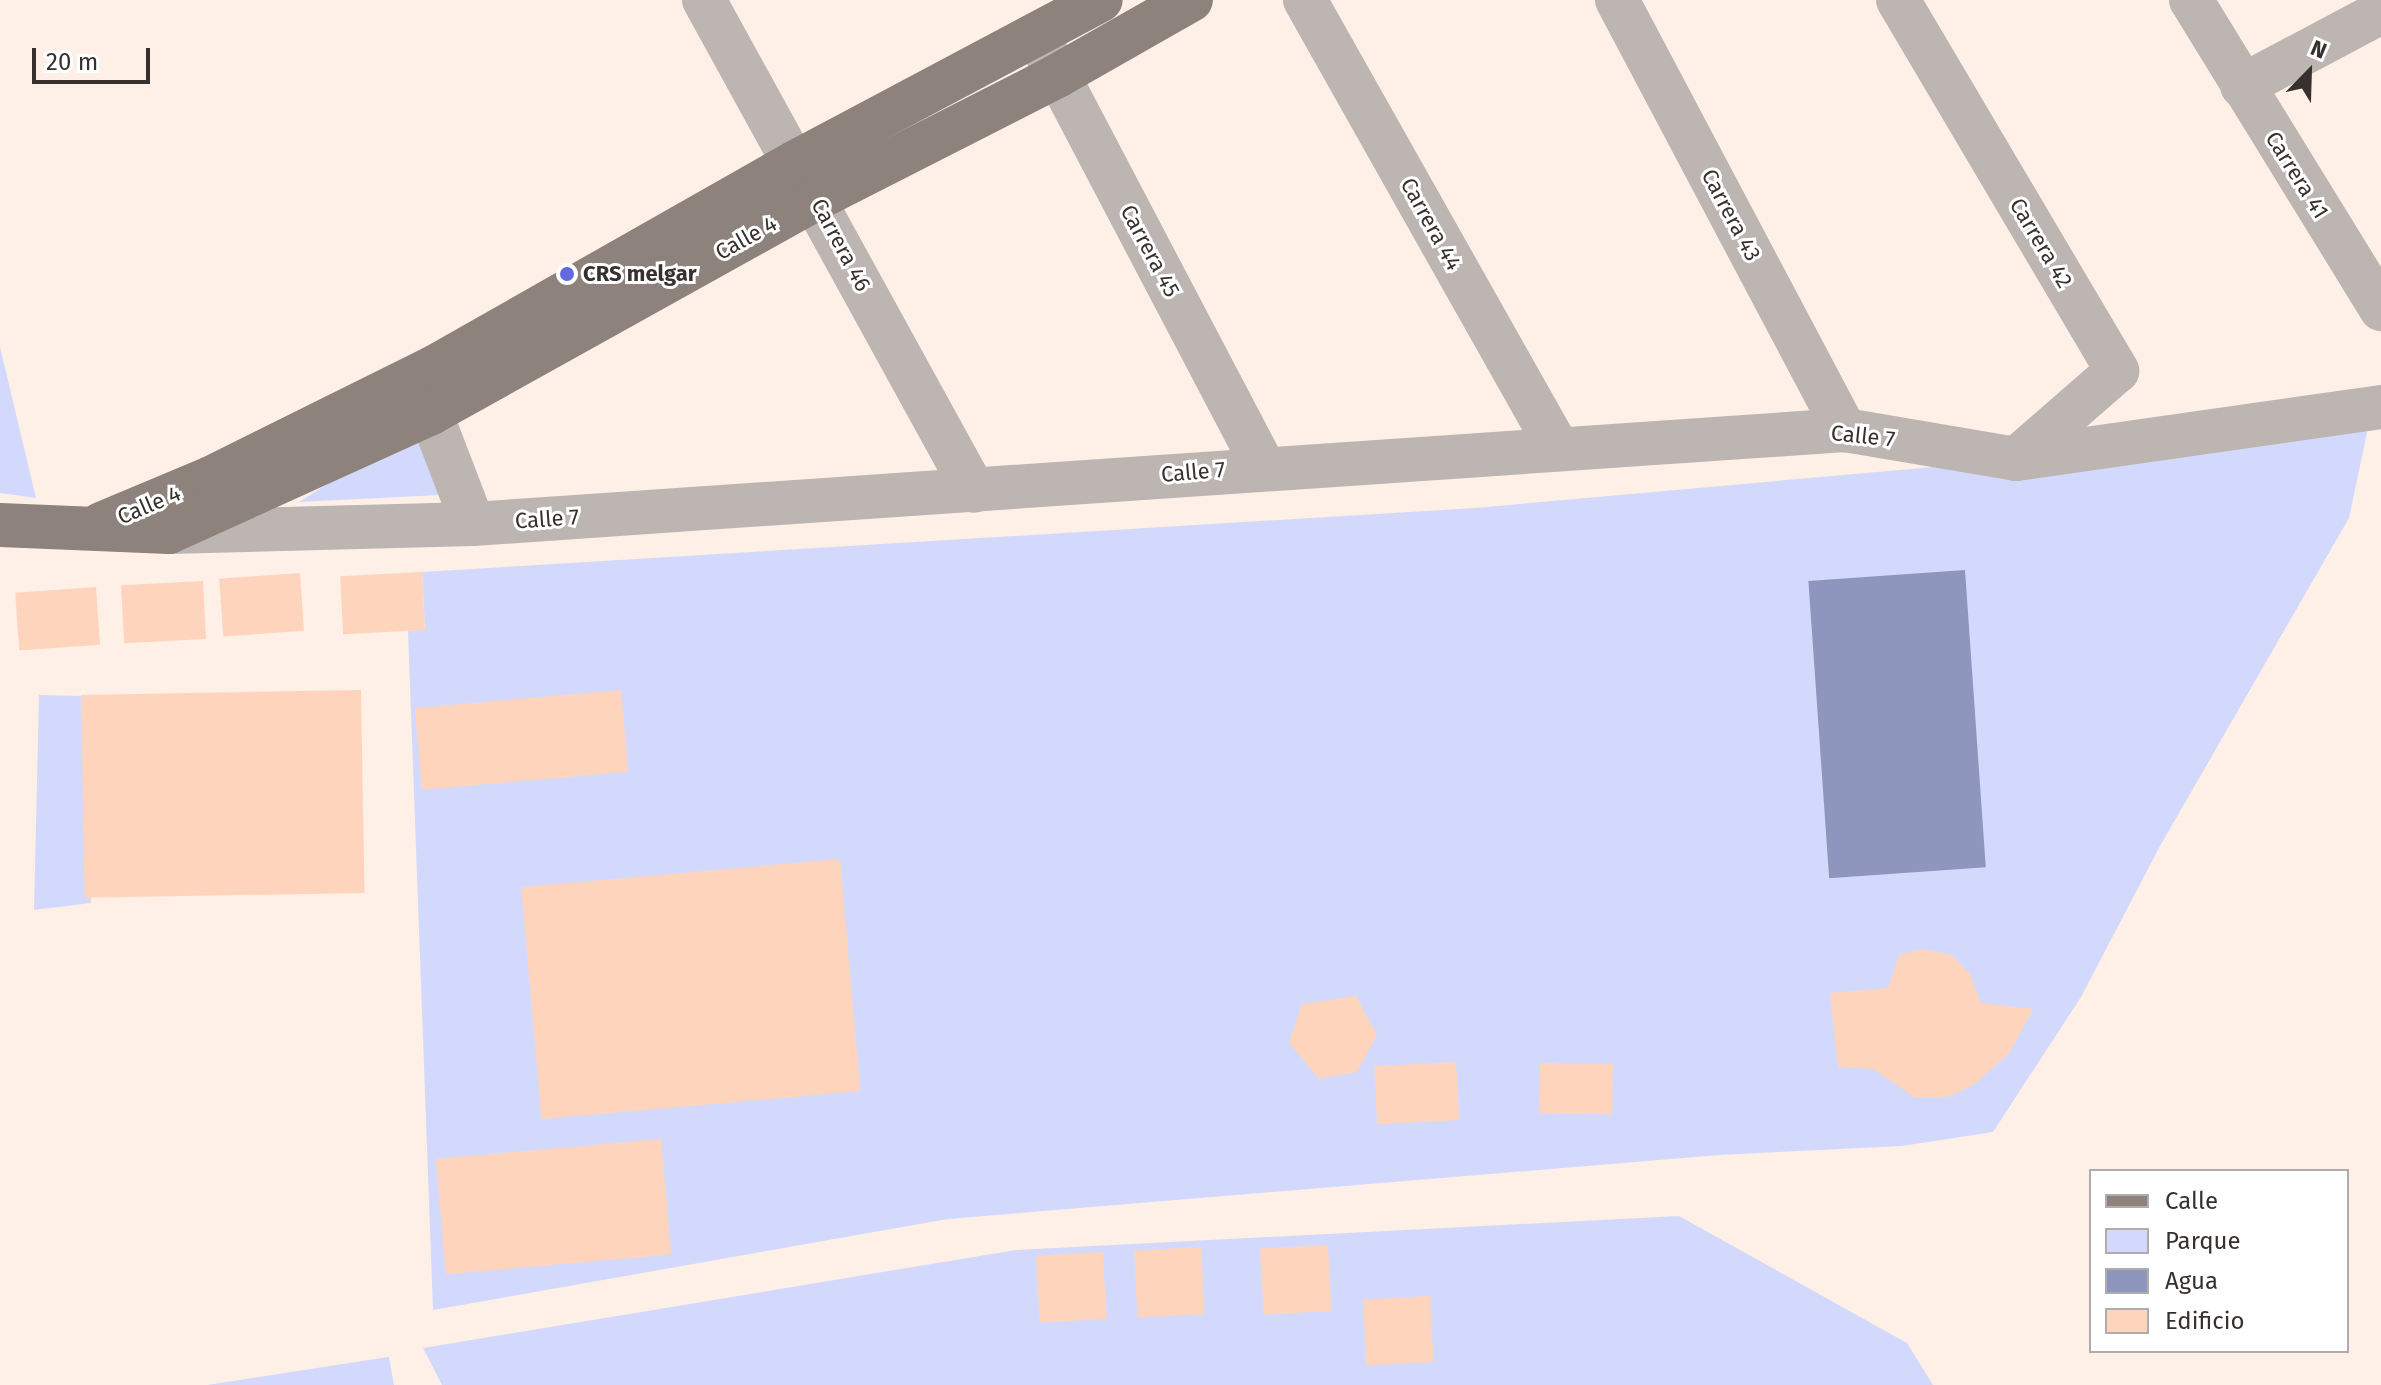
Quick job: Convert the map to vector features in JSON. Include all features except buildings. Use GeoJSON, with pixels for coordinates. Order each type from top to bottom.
{"type":"FeatureCollection","features":[{"type":"Feature","properties":{"kind":"main road","name":"Calle 4"},"geometry":{"type":"LineString","coordinates":[[169,532],[424,394],[806,180],[1037,36],[1101,0]]}},
{"type":"Feature","properties":{"kind":"main road","name":"Calle 4"},"geometry":{"type":"LineString","coordinates":[[806,180],[1057,76],[1191,0]]}},
{"type":"Feature","properties":{"kind":"main road","name":"Calle 4"},"geometry":{"type":"LineString","coordinates":[[84,532],[424,394]]}},
{"type":"Feature","properties":{"kind":"main road","name":"Calle 7"},"geometry":{"type":"LineString","coordinates":[[0,525],[84,532],[169,532]]}},
{"type":"Feature","properties":{"kind":"street","name":"Carrera 46"},"geometry":{"type":"LineString","coordinates":[[704,0],[806,180],[974,491]]}},
{"type":"Feature","properties":{"kind":"street","name":"Carrera 44"},"geometry":{"type":"LineString","coordinates":[[1305,0],[1557,447]]}},
{"type":"Feature","properties":{"kind":"street","name":"Carrera 43"},"geometry":{"type":"LineString","coordinates":[[1617,0],[1845,430]]}},
{"type":"Feature","properties":{"kind":"street","name":"Carrera 42"},"geometry":{"type":"LineString","coordinates":[[1898,0],[2117,371],[2016,459]]}},
{"type":"Feature","properties":{"kind":"street","name":"Carrera 41"},"geometry":{"type":"LineString","coordinates":[[2191,0],[2381,309]]}},
{"type":"Feature","properties":{"kind":"street"},"geometry":{"type":"LineString","coordinates":[[2242,86],[2381,12]]}},
{"type":"Feature","properties":{"kind":"street","name":"Carrera 45"},"geometry":{"type":"LineString","coordinates":[[1037,36],[1263,466]]}},
{"type":"Feature","properties":{"kind":"street"},"geometry":{"type":"LineString","coordinates":[[424,394],[473,524]]}},
{"type":"Feature","properties":{"kind":"street","name":"Calle 7"},"geometry":{"type":"LineString","coordinates":[[169,532],[473,524],[974,491],[1263,466],[1845,430],[2016,459],[2381,407]]}},
{"type":"Feature","properties":{"kind":"green space"},"geometry":{"type":"Polygon","coordinates":[[[0,347],[36,498],[0,493],[0,347]]]}},
{"type":"Feature","properties":{"kind":"green space"},"geometry":{"type":"Polygon","coordinates":[[[416,428],[439,495],[299,502],[416,428]]]}},
{"type":"Feature","properties":{"kind":"green space"},"geometry":{"type":"Polygon","coordinates":[[[2368,428],[2349,518],[2160,846],[2081,997],[1993,1132],[1902,1146],[1719,1155],[948,1219],[433,1310],[408,631],[425,629],[422,572],[1475,508],[2368,428]]]}},
{"type":"Feature","properties":{"kind":"green space"},"geometry":{"type":"Polygon","coordinates":[[[39,695],[81,696],[91,903],[34,910],[39,695]]]}},
{"type":"Feature","properties":{"kind":"green space"},"geometry":{"type":"Polygon","coordinates":[[[1679,1216],[1907,1343],[1933,1385],[442,1385],[423,1348],[1016,1250],[1679,1216]]]}},
{"type":"Feature","properties":{"kind":"green space"},"geometry":{"type":"Polygon","coordinates":[[[388,1357],[394,1385],[207,1385],[388,1357]]]}},
{"type":"Feature","properties":{"kind":"water"},"geometry":{"type":"Polygon","coordinates":[[[1965,570],[1986,867],[1829,878],[1808,581],[1965,570]]]}},
{"type":"Feature","properties":{"kind":"place","name":"CRS melgar"},"geometry":{"type":"Point","coordinates":[567,274]}}]}
